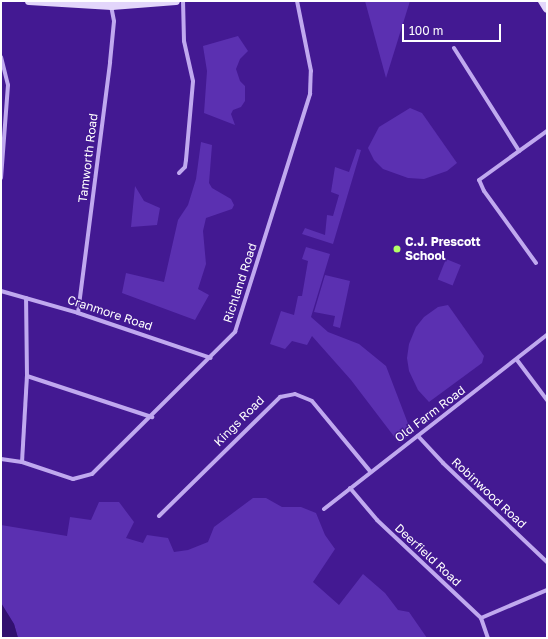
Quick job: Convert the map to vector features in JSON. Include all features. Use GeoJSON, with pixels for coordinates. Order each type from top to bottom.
{"type":"FeatureCollection","features":[{"type":"Feature","properties":{"kind":"main road"},"geometry":{"type":"LineString","coordinates":[[29,1],[111,4],[176,1]]}},
{"type":"Feature","properties":{"kind":"main road"},"geometry":{"type":"LineString","coordinates":[[542,1],[547,9]]}},
{"type":"Feature","properties":{"kind":"street"},"geometry":{"type":"LineString","coordinates":[[178,173],[185,167],[193,81],[184,41],[183,1]]}},
{"type":"Feature","properties":{"kind":"street","name":"Richland Road"},"geometry":{"type":"LineString","coordinates":[[1,459],[22,462],[73,479],[92,474],[211,358],[235,332],[306,113],[312,82],[297,1]]}},
{"type":"Feature","properties":{"kind":"street","name":"Tamworth Road"},"geometry":{"type":"LineString","coordinates":[[78,313],[110,62],[114,21],[111,4]]}},
{"type":"Feature","properties":{"kind":"street"},"geometry":{"type":"LineString","coordinates":[[454,48],[519,151]]}},
{"type":"Feature","properties":{"kind":"street"},"geometry":{"type":"LineString","coordinates":[[1,57],[8,85],[1,178]]}},
{"type":"Feature","properties":{"kind":"street"},"geometry":{"type":"LineString","coordinates":[[536,263],[479,183],[479,180],[547,130]]}},
{"type":"Feature","properties":{"kind":"street","name":"Cranmore Road"},"geometry":{"type":"LineString","coordinates":[[1,291],[78,313],[211,358]]}},
{"type":"Feature","properties":{"kind":"street"},"geometry":{"type":"LineString","coordinates":[[22,462],[27,376],[26,298]]}},
{"type":"Feature","properties":{"kind":"street","name":"Old Farm Road"},"geometry":{"type":"LineString","coordinates":[[324,509],[370,471],[517,360],[547,334]]}},
{"type":"Feature","properties":{"kind":"street"},"geometry":{"type":"LineString","coordinates":[[517,360],[547,400]]}},
{"type":"Feature","properties":{"kind":"street"},"geometry":{"type":"LineString","coordinates":[[27,376],[152,416]]}},
{"type":"Feature","properties":{"kind":"street","name":"Kings Road"},"geometry":{"type":"LineString","coordinates":[[159,516],[280,397],[295,394],[312,401],[370,471]]}},
{"type":"Feature","properties":{"kind":"street","name":"Robinwood Road"},"geometry":{"type":"LineString","coordinates":[[418,436],[443,463],[547,562]]}},
{"type":"Feature","properties":{"kind":"street","name":"Deerfield Road"},"geometry":{"type":"LineString","coordinates":[[350,488],[377,520],[481,618],[488,638]]}},
{"type":"Feature","properties":{"kind":"street"},"geometry":{"type":"LineString","coordinates":[[481,618],[547,590]]}},
{"type":"Feature","properties":{"kind":"shaded area"},"geometry":{"type":"Polygon","coordinates":[[[365,1],[410,1],[386,78],[365,1]]]}},
{"type":"Feature","properties":{"kind":"shaded area"},"geometry":{"type":"Polygon","coordinates":[[[238,36],[248,51],[240,59],[236,69],[240,81],[245,86],[245,101],[241,107],[233,110],[231,114],[235,125],[204,113],[207,71],[203,46],[238,36]]]}},
{"type":"Feature","properties":{"kind":"shaded area"},"geometry":{"type":"Polygon","coordinates":[[[410,108],[422,113],[457,163],[447,171],[424,179],[408,178],[383,169],[374,160],[368,148],[379,127],[410,108]]]}},
{"type":"Feature","properties":{"kind":"shaded area"},"geometry":{"type":"Polygon","coordinates":[[[201,142],[212,145],[209,183],[212,188],[231,199],[234,205],[232,209],[206,218],[203,231],[206,264],[198,289],[209,295],[195,320],[122,293],[126,273],[164,282],[178,220],[188,205],[196,179],[201,142]]]}},
{"type":"Feature","properties":{"kind":"shaded area"},"geometry":{"type":"Polygon","coordinates":[[[357,149],[361,150],[333,244],[302,234],[305,228],[325,235],[327,215],[333,216],[339,195],[331,192],[335,167],[349,172],[357,149]]]}},
{"type":"Feature","properties":{"kind":"shaded area"},"geometry":{"type":"Polygon","coordinates":[[[135,186],[144,201],[160,208],[157,225],[131,227],[135,186]]]}},
{"type":"Feature","properties":{"kind":"shaded area"},"geometry":{"type":"Polygon","coordinates":[[[306,247],[330,254],[311,317],[328,332],[359,344],[386,366],[412,434],[399,443],[351,380],[312,336],[307,345],[292,341],[285,349],[270,344],[281,311],[294,315],[298,296],[302,296],[308,261],[302,259],[306,247]]]}},
{"type":"Feature","properties":{"kind":"shaded area"},"geometry":{"type":"Polygon","coordinates":[[[446,259],[461,265],[453,285],[438,279],[446,259]]]}},
{"type":"Feature","properties":{"kind":"shaded area"},"geometry":{"type":"Polygon","coordinates":[[[325,275],[350,281],[340,328],[333,326],[335,316],[314,312],[325,275]]]}},
{"type":"Feature","properties":{"kind":"shaded area"},"geometry":{"type":"Polygon","coordinates":[[[448,305],[484,356],[482,363],[429,402],[418,390],[409,371],[407,358],[409,344],[416,327],[424,317],[438,307],[448,305]]]}},
{"type":"Feature","properties":{"kind":"shaded area"},"geometry":{"type":"Polygon","coordinates":[[[253,498],[266,498],[282,507],[301,507],[316,513],[325,535],[335,549],[313,582],[339,605],[363,574],[385,593],[398,610],[409,612],[427,638],[18,638],[14,624],[1,603],[1,525],[67,536],[70,517],[91,520],[99,502],[119,502],[134,522],[126,538],[143,543],[147,535],[168,538],[174,552],[188,550],[208,542],[214,527],[253,498]]]}},
{"type":"Feature","properties":{"kind":"shaded area"},"geometry":{"type":"Polygon","coordinates":[[[1,603],[14,624],[18,638],[1,638],[1,603]]]}},
{"type":"Feature","properties":{"kind":"place","name":"C.J. Prescott School"},"geometry":{"type":"Point","coordinates":[397,249]}}]}
